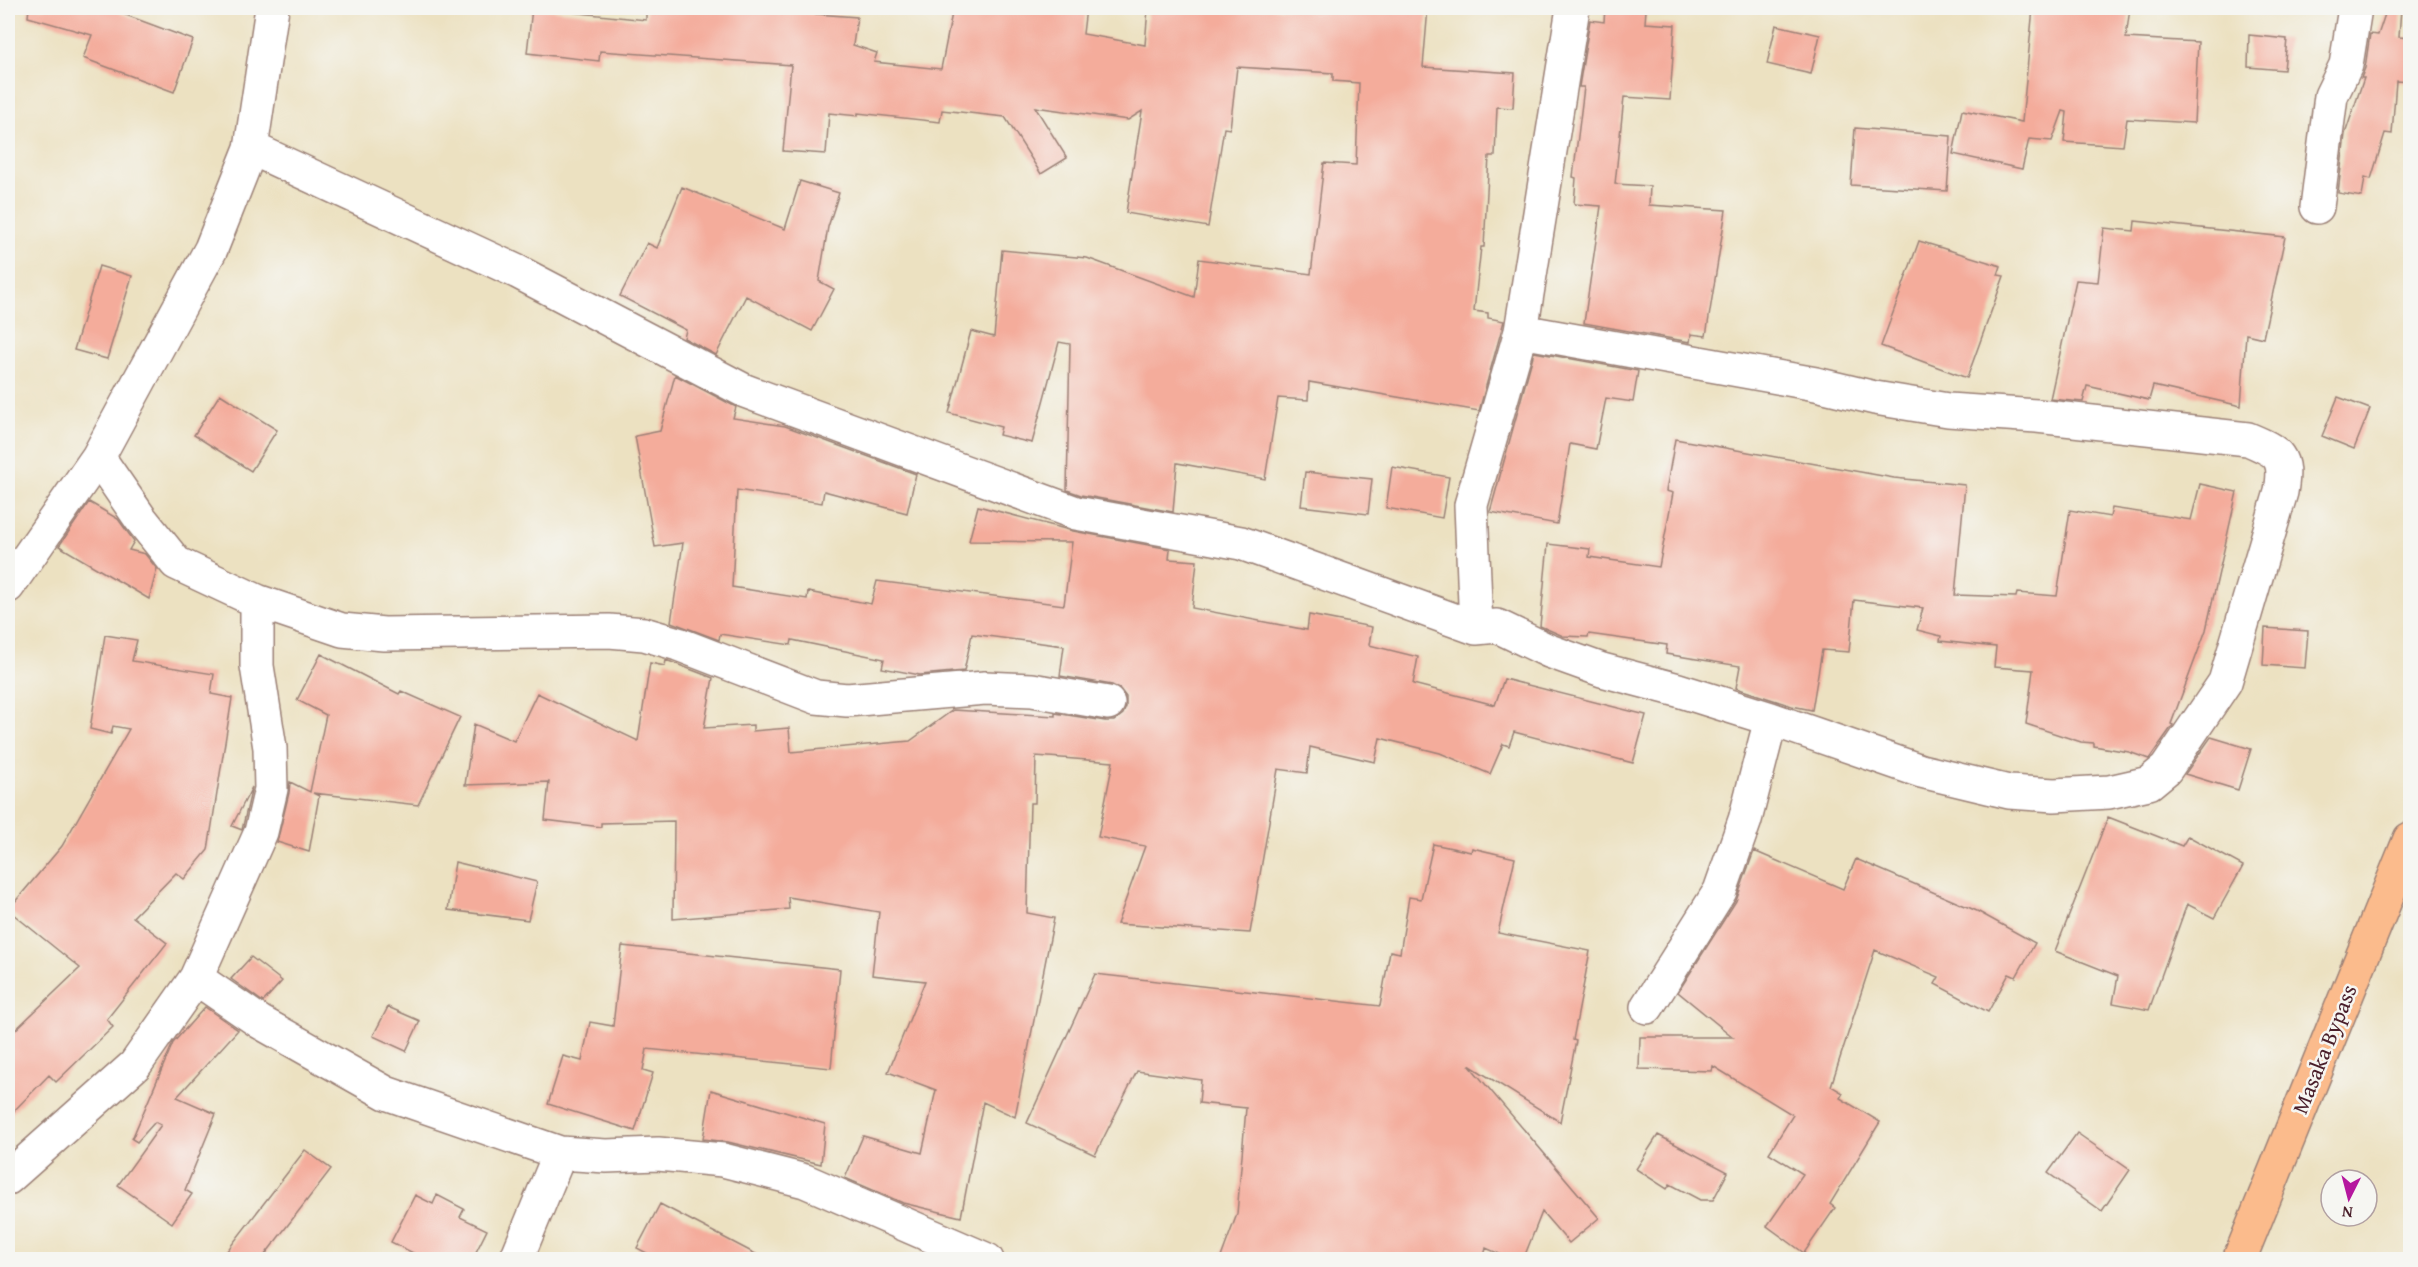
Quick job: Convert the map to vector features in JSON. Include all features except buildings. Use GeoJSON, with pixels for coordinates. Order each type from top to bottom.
{"type":"FeatureCollection","features":[{"type":"Feature","properties":{"kind":"highway","name":"Masaka Bypass"},"geometry":{"type":"LineString","coordinates":[[2239,1260],[2410,839]]}},
{"type":"Feature","properties":{"kind":"street"},"geometry":{"type":"LineString","coordinates":[[8,586],[98,457],[211,249],[251,148],[272,8]]}},
{"type":"Feature","properties":{"kind":"street"},"geometry":{"type":"LineString","coordinates":[[1476,628],[1471,505],[1521,331],[1573,8]]}},
{"type":"Feature","properties":{"kind":"street"},"geometry":{"type":"LineString","coordinates":[[2317,207],[2331,96],[2346,65],[2355,8]]}},
{"type":"Feature","properties":{"kind":"street"},"geometry":{"type":"LineString","coordinates":[[251,148],[518,272],[745,391],[1076,513],[1241,543],[1476,628],[1497,626],[1549,651],[1602,670],[1678,690],[1771,719],[1921,771],[2009,792],[2054,795],[2109,792],[2149,783],[2166,769],[2225,682],[2281,492],[2285,469],[2273,449],[2248,439],[2037,416],[1948,411],[1875,398],[1816,384],[1521,331]]}},
{"type":"Feature","properties":{"kind":"street"},"geometry":{"type":"LineString","coordinates":[[98,457],[140,518],[176,563],[257,601],[342,630],[384,634],[609,631],[644,634],[678,644],[816,697],[847,700],[985,688],[1032,690],[1108,703]]}},
{"type":"Feature","properties":{"kind":"street"},"geometry":{"type":"LineString","coordinates":[[8,1178],[135,1065],[196,978],[261,832],[271,789],[270,747],[257,666],[257,601]]}},
{"type":"Feature","properties":{"kind":"street"},"geometry":{"type":"LineString","coordinates":[[1647,1008],[1720,891],[1745,820],[1771,719]]}},
{"type":"Feature","properties":{"kind":"street"},"geometry":{"type":"LineString","coordinates":[[196,978],[260,1022],[386,1094],[560,1153],[606,1156],[658,1154],[723,1160],[805,1181],[987,1260]]}},
{"type":"Feature","properties":{"kind":"street"},"geometry":{"type":"LineString","coordinates":[[516,1260],[560,1153]]}}]}
